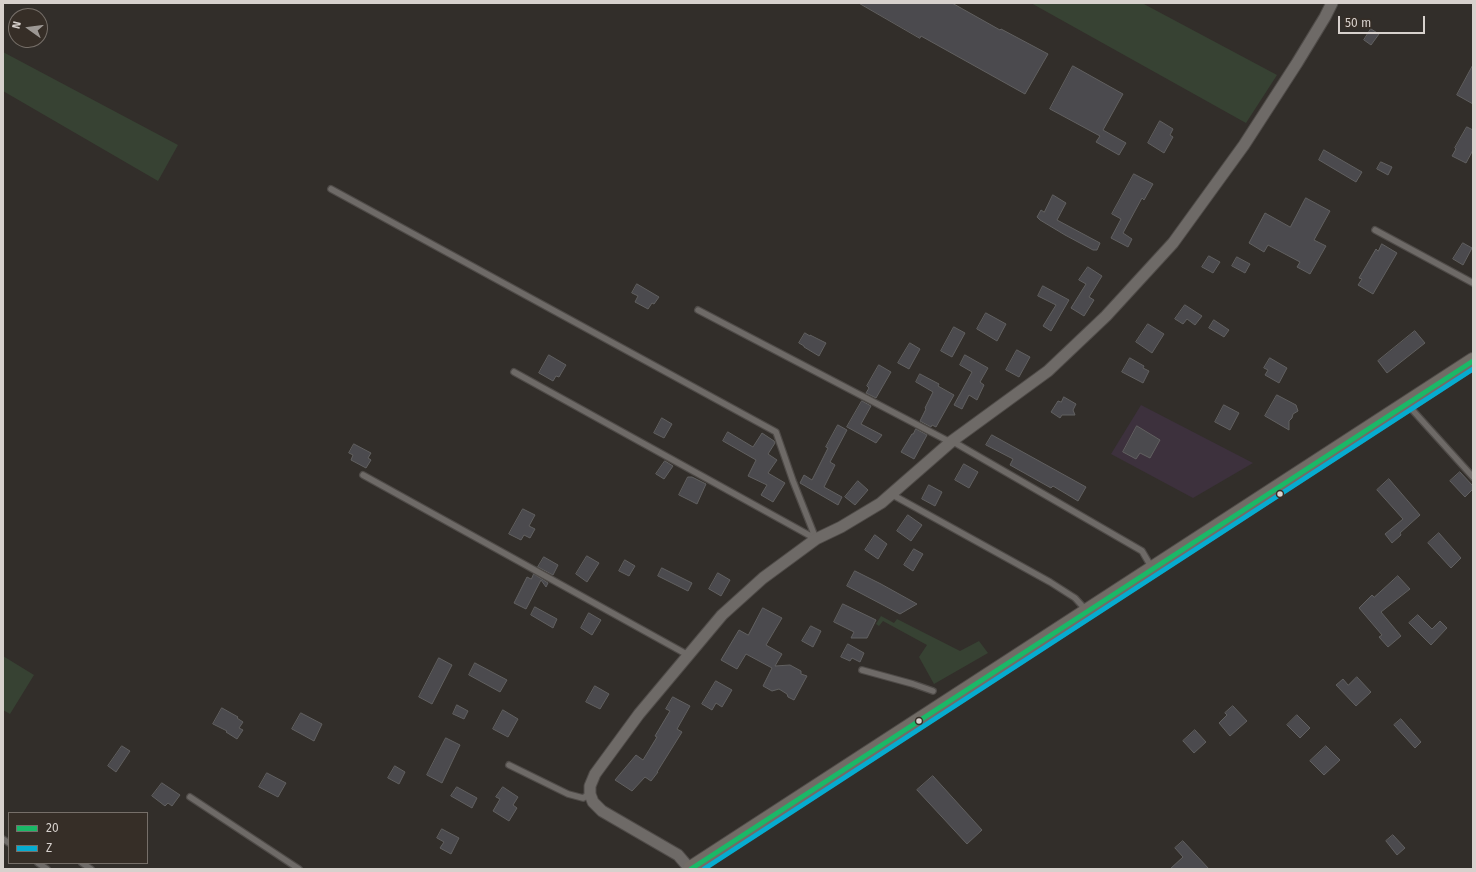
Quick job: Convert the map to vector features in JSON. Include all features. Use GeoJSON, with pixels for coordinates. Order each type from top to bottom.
{"type":"FeatureCollection","features":[{"type":"Feature","properties":{"kind":"street"},"geometry":{"type":"LineString","coordinates":[[1332,3],[1297,63],[1244,145],[1173,243],[1106,316],[1048,371],[951,442],[881,502],[841,527],[816,539],[763,578],[722,615],[688,655],[595,774],[590,786],[590,794],[593,802],[602,811],[678,856],[691,869],[1473,361]]}},
{"type":"Feature","properties":{"kind":"lane"},"geometry":{"type":"LineString","coordinates":[[331,189],[776,432],[793,481],[816,539]]}},
{"type":"Feature","properties":{"kind":"lane"},"geometry":{"type":"LineString","coordinates":[[1376,230],[1473,282]]}},
{"type":"Feature","properties":{"kind":"lane"},"geometry":{"type":"LineString","coordinates":[[698,310],[951,442],[1142,551],[1152,569]]}},
{"type":"Feature","properties":{"kind":"lane"},"geometry":{"type":"LineString","coordinates":[[514,372],[816,539]]}},
{"type":"Feature","properties":{"kind":"lane"},"geometry":{"type":"LineString","coordinates":[[1407,404],[1473,477]]}},
{"type":"Feature","properties":{"kind":"lane"},"geometry":{"type":"LineString","coordinates":[[363,475],[688,655]]}},
{"type":"Feature","properties":{"kind":"lane"},"geometry":{"type":"LineString","coordinates":[[891,494],[1050,582],[1075,598],[1087,612]]}},
{"type":"Feature","properties":{"kind":"lane"},"geometry":{"type":"LineString","coordinates":[[862,670],[933,691]]}},
{"type":"Feature","properties":{"kind":"lane"},"geometry":{"type":"LineString","coordinates":[[509,765],[568,794],[583,798],[590,794]]}},
{"type":"Feature","properties":{"kind":"lane"},"geometry":{"type":"LineString","coordinates":[[190,797],[299,869]]}},
{"type":"Feature","properties":{"kind":"shaded area"},"geometry":{"type":"Polygon","coordinates":[[[1141,405],[1253,463],[1193,498],[1111,454],[1141,405]]]}},
{"type":"Feature","properties":{"kind":"green space"},"geometry":{"type":"Polygon","coordinates":[[[1031,3],[1142,3],[1277,75],[1246,123],[1031,3]]]}},
{"type":"Feature","properties":{"kind":"green space"},"geometry":{"type":"Polygon","coordinates":[[[3,52],[178,145],[158,181],[3,91],[3,52]]]}},
{"type":"Feature","properties":{"kind":"green space"},"geometry":{"type":"Polygon","coordinates":[[[881,616],[894,623],[897,619],[960,651],[979,641],[988,653],[934,684],[919,657],[927,645],[883,621],[879,626],[876,624],[881,616]]]}},
{"type":"Feature","properties":{"kind":"green space"},"geometry":{"type":"Polygon","coordinates":[[[3,656],[34,675],[10,714],[3,710],[3,656]]]}},
{"type":"Feature","properties":{"kind":"building"},"geometry":{"type":"Polygon","coordinates":[[[859,3],[952,3],[1000,30],[1001,29],[1048,54],[1025,94],[921,36],[920,38],[859,3]]]}},
{"type":"Feature","properties":{"kind":"building"},"geometry":{"type":"Polygon","coordinates":[[[1371,29],[1379,34],[1371,45],[1364,40],[1371,29]]]}},
{"type":"Feature","properties":{"kind":"building"},"geometry":{"type":"Polygon","coordinates":[[[1473,65],[1473,104],[1457,95],[1473,65]]]}},
{"type":"Feature","properties":{"kind":"building"},"geometry":{"type":"Polygon","coordinates":[[[1073,66],[1123,94],[1103,130],[1126,143],[1119,155],[1096,142],[1100,136],[1050,109],[1073,66]]]}},
{"type":"Feature","properties":{"kind":"building"},"geometry":{"type":"Polygon","coordinates":[[[1160,121],[1173,129],[1170,135],[1173,137],[1164,153],[1148,143],[1160,121]]]}},
{"type":"Feature","properties":{"kind":"building"},"geometry":{"type":"Polygon","coordinates":[[[1467,127],[1473,130],[1473,150],[1466,163],[1452,156],[1467,127]]]}},
{"type":"Feature","properties":{"kind":"building"},"geometry":{"type":"Polygon","coordinates":[[[1324,150],[1362,172],[1356,182],[1319,160],[1324,150]]]}},
{"type":"Feature","properties":{"kind":"building"},"geometry":{"type":"Polygon","coordinates":[[[1381,162],[1392,167],[1388,175],[1377,169],[1381,162]]]}},
{"type":"Feature","properties":{"kind":"building"},"geometry":{"type":"Polygon","coordinates":[[[1134,174],[1153,184],[1144,200],[1142,198],[1123,233],[1132,239],[1128,247],[1111,238],[1121,219],[1112,214],[1134,174]]]}},
{"type":"Feature","properties":{"kind":"building"},"geometry":{"type":"Polygon","coordinates":[[[1053,195],[1066,203],[1057,220],[1100,243],[1097,250],[1093,250],[1065,235],[1037,217],[1041,210],[1044,212],[1053,195]]]}},
{"type":"Feature","properties":{"kind":"building"},"geometry":{"type":"Polygon","coordinates":[[[1306,198],[1330,211],[1314,240],[1326,246],[1310,274],[1297,267],[1300,262],[1268,245],[1264,252],[1249,243],[1265,213],[1290,227],[1306,198]]]}},
{"type":"Feature","properties":{"kind":"building"},"geometry":{"type":"Polygon","coordinates":[[[1463,243],[1472,248],[1463,265],[1453,259],[1463,243]]]}},
{"type":"Feature","properties":{"kind":"building"},"geometry":{"type":"Polygon","coordinates":[[[1382,244],[1397,253],[1373,294],[1358,285],[1362,279],[1359,278],[1376,249],[1378,251],[1382,244]]]}},
{"type":"Feature","properties":{"kind":"building"},"geometry":{"type":"Polygon","coordinates":[[[1209,256],[1220,262],[1213,273],[1202,267],[1209,256]]]}},
{"type":"Feature","properties":{"kind":"building"},"geometry":{"type":"Polygon","coordinates":[[[1237,257],[1250,264],[1245,273],[1232,266],[1237,257]]]}},
{"type":"Feature","properties":{"kind":"building"},"geometry":{"type":"Polygon","coordinates":[[[1088,267],[1102,276],[1089,297],[1094,300],[1084,316],[1071,308],[1086,284],[1079,280],[1088,267]]]}},
{"type":"Feature","properties":{"kind":"building"},"geometry":{"type":"Polygon","coordinates":[[[637,284],[659,297],[648,309],[635,302],[638,296],[632,293],[637,284]]]}},
{"type":"Feature","properties":{"kind":"building"},"geometry":{"type":"Polygon","coordinates":[[[1043,286],[1069,300],[1051,331],[1043,326],[1056,305],[1038,296],[1043,286]]]}},
{"type":"Feature","properties":{"kind":"building"},"geometry":{"type":"Polygon","coordinates":[[[1185,305],[1202,316],[1195,325],[1187,319],[1183,324],[1175,319],[1185,305]]]}},
{"type":"Feature","properties":{"kind":"building"},"geometry":{"type":"Polygon","coordinates":[[[986,313],[1006,324],[997,341],[977,329],[986,313]]]}},
{"type":"Feature","properties":{"kind":"building"},"geometry":{"type":"Polygon","coordinates":[[[1214,320],[1229,330],[1224,337],[1209,328],[1214,320]]]}},
{"type":"Feature","properties":{"kind":"building"},"geometry":{"type":"Polygon","coordinates":[[[1148,324],[1164,334],[1152,353],[1136,342],[1148,324]]]}},
{"type":"Feature","properties":{"kind":"building"},"geometry":{"type":"Polygon","coordinates":[[[954,327],[965,333],[952,357],[941,351],[954,327]]]}},
{"type":"Feature","properties":{"kind":"building"},"geometry":{"type":"Polygon","coordinates":[[[1415,331],[1425,343],[1387,373],[1378,361],[1415,331]]]}},
{"type":"Feature","properties":{"kind":"building"},"geometry":{"type":"Polygon","coordinates":[[[805,333],[826,343],[819,356],[799,343],[805,333]]]}},
{"type":"Feature","properties":{"kind":"building"},"geometry":{"type":"Polygon","coordinates":[[[910,343],[920,349],[909,369],[898,363],[910,343]]]}},
{"type":"Feature","properties":{"kind":"building"},"geometry":{"type":"Polygon","coordinates":[[[1017,350],[1030,357],[1019,377],[1006,370],[1017,350]]]}},
{"type":"Feature","properties":{"kind":"building"},"geometry":{"type":"Polygon","coordinates":[[[549,355],[566,365],[559,377],[556,376],[553,381],[539,373],[549,355]]]}},
{"type":"Feature","properties":{"kind":"building"},"geometry":{"type":"Polygon","coordinates":[[[965,355],[988,368],[980,382],[984,385],[977,400],[969,395],[962,409],[954,405],[972,372],[960,365],[965,355]]]}},
{"type":"Feature","properties":{"kind":"building"},"geometry":{"type":"Polygon","coordinates":[[[1130,358],[1144,366],[1143,368],[1149,371],[1143,383],[1122,372],[1130,358]]]}},
{"type":"Feature","properties":{"kind":"building"},"geometry":{"type":"Polygon","coordinates":[[[1270,358],[1287,368],[1279,383],[1265,375],[1268,370],[1264,368],[1270,358]]]}},
{"type":"Feature","properties":{"kind":"building"},"geometry":{"type":"Polygon","coordinates":[[[879,365],[891,372],[876,398],[866,393],[869,388],[867,386],[879,365]]]}},
{"type":"Feature","properties":{"kind":"building"},"geometry":{"type":"Polygon","coordinates":[[[920,374],[939,384],[938,386],[954,395],[936,427],[932,425],[931,427],[920,421],[933,392],[916,382],[920,374]]]}},
{"type":"Feature","properties":{"kind":"building"},"geometry":{"type":"Polygon","coordinates":[[[1277,395],[1296,405],[1298,411],[1293,414],[1289,421],[1289,430],[1265,416],[1277,395]]]}},
{"type":"Feature","properties":{"kind":"building"},"geometry":{"type":"Polygon","coordinates":[[[1064,397],[1076,404],[1073,410],[1075,415],[1062,415],[1060,418],[1051,412],[1058,401],[1061,402],[1064,397]]]}},
{"type":"Feature","properties":{"kind":"building"},"geometry":{"type":"Polygon","coordinates":[[[862,401],[871,406],[861,424],[882,435],[876,443],[847,427],[862,401]]]}},
{"type":"Feature","properties":{"kind":"building"},"geometry":{"type":"Polygon","coordinates":[[[1224,405],[1239,413],[1230,430],[1215,422],[1224,405]]]}},
{"type":"Feature","properties":{"kind":"building"},"geometry":{"type":"Polygon","coordinates":[[[662,418],[672,424],[664,438],[654,433],[662,418]]]}},
{"type":"Feature","properties":{"kind":"building"},"geometry":{"type":"Polygon","coordinates":[[[838,425],[847,430],[830,462],[835,465],[824,487],[842,497],[838,505],[800,483],[804,475],[812,480],[828,448],[826,447],[838,425]]]}},
{"type":"Feature","properties":{"kind":"building"},"geometry":{"type":"Polygon","coordinates":[[[1137,426],[1160,440],[1150,458],[1140,453],[1136,459],[1123,452],[1137,426]]]}},
{"type":"Feature","properties":{"kind":"building"},"geometry":{"type":"Polygon","coordinates":[[[916,429],[927,435],[914,459],[901,452],[916,429]]]}},
{"type":"Feature","properties":{"kind":"building"},"geometry":{"type":"Polygon","coordinates":[[[728,432],[753,447],[762,433],[774,441],[775,443],[768,454],[777,460],[768,473],[785,483],[773,502],[761,495],[767,485],[748,476],[756,460],[723,441],[728,432]]]}},
{"type":"Feature","properties":{"kind":"building"},"geometry":{"type":"Polygon","coordinates":[[[992,435],[1086,487],[1078,501],[1053,486],[1051,488],[1010,465],[1013,459],[986,445],[992,435]]]}},
{"type":"Feature","properties":{"kind":"building"},"geometry":{"type":"Polygon","coordinates":[[[354,444],[371,453],[368,458],[371,460],[366,468],[351,460],[353,455],[349,453],[354,444]]]}},
{"type":"Feature","properties":{"kind":"building"},"geometry":{"type":"Polygon","coordinates":[[[665,461],[673,466],[664,479],[656,474],[665,461]]]}},
{"type":"Feature","properties":{"kind":"building"},"geometry":{"type":"Polygon","coordinates":[[[964,464],[978,472],[969,488],[955,480],[964,464]]]}},
{"type":"Feature","properties":{"kind":"building"},"geometry":{"type":"Polygon","coordinates":[[[1460,472],[1473,486],[1473,489],[1465,497],[1450,481],[1460,472]]]}},
{"type":"Feature","properties":{"kind":"building"},"geometry":{"type":"Polygon","coordinates":[[[688,477],[692,477],[706,484],[697,504],[679,495],[688,477]]]}},
{"type":"Feature","properties":{"kind":"building"},"geometry":{"type":"Polygon","coordinates":[[[1389,479],[1420,515],[1400,533],[1401,535],[1392,543],[1385,534],[1403,519],[1377,490],[1389,479]]]}},
{"type":"Feature","properties":{"kind":"building"},"geometry":{"type":"Polygon","coordinates":[[[858,481],[868,490],[855,505],[845,497],[858,481]]]}},
{"type":"Feature","properties":{"kind":"building"},"geometry":{"type":"Polygon","coordinates":[[[929,485],[942,492],[935,506],[922,499],[929,485]]]}},
{"type":"Feature","properties":{"kind":"building"},"geometry":{"type":"Polygon","coordinates":[[[523,509],[535,515],[529,526],[535,529],[530,538],[524,535],[521,540],[509,534],[523,509]]]}},
{"type":"Feature","properties":{"kind":"building"},"geometry":{"type":"Polygon","coordinates":[[[908,515],[922,525],[911,541],[897,531],[908,515]]]}},
{"type":"Feature","properties":{"kind":"building"},"geometry":{"type":"Polygon","coordinates":[[[1439,533],[1461,558],[1451,568],[1428,543],[1439,533]]]}},
{"type":"Feature","properties":{"kind":"building"},"geometry":{"type":"Polygon","coordinates":[[[875,535],[887,544],[878,559],[865,550],[875,535]]]}},
{"type":"Feature","properties":{"kind":"building"},"geometry":{"type":"Polygon","coordinates":[[[914,549],[923,554],[913,571],[904,565],[914,549]]]}},
{"type":"Feature","properties":{"kind":"building"},"geometry":{"type":"Polygon","coordinates":[[[587,556],[599,563],[587,582],[576,574],[587,556]]]}},
{"type":"Feature","properties":{"kind":"building"},"geometry":{"type":"Polygon","coordinates":[[[544,557],[558,565],[553,575],[538,567],[544,557]]]}},
{"type":"Feature","properties":{"kind":"building"},"geometry":{"type":"Polygon","coordinates":[[[625,560],[635,566],[629,576],[619,571],[625,560]]]}},
{"type":"Feature","properties":{"kind":"building"},"geometry":{"type":"Polygon","coordinates":[[[662,568],[692,583],[688,591],[658,576],[662,568]]]}},
{"type":"Feature","properties":{"kind":"building"},"geometry":{"type":"Polygon","coordinates":[[[855,571],[917,604],[900,614],[847,586],[855,571]]]}},
{"type":"Feature","properties":{"kind":"building"},"geometry":{"type":"Polygon","coordinates":[[[718,573],[730,580],[721,596],[709,589],[718,573]]]}},
{"type":"Feature","properties":{"kind":"building"},"geometry":{"type":"Polygon","coordinates":[[[534,574],[548,583],[546,587],[541,580],[526,609],[514,603],[527,577],[531,579],[534,574]]]}},
{"type":"Feature","properties":{"kind":"building"},"geometry":{"type":"Polygon","coordinates":[[[1398,576],[1410,589],[1381,612],[1401,636],[1388,647],[1379,637],[1382,635],[1359,608],[1372,595],[1374,597],[1398,576]]]}},
{"type":"Feature","properties":{"kind":"building"},"geometry":{"type":"Polygon","coordinates":[[[843,604],[876,620],[867,638],[851,638],[854,632],[834,622],[843,604]]]}},
{"type":"Feature","properties":{"kind":"building"},"geometry":{"type":"Polygon","coordinates":[[[535,607],[557,619],[553,628],[531,615],[535,607]]]}},
{"type":"Feature","properties":{"kind":"building"},"geometry":{"type":"Polygon","coordinates":[[[763,608],[782,618],[766,645],[782,654],[775,666],[790,665],[801,671],[801,674],[807,676],[794,700],[779,689],[772,691],[763,686],[772,668],[746,654],[737,669],[721,660],[739,630],[748,635],[763,608]]]}},
{"type":"Feature","properties":{"kind":"building"},"geometry":{"type":"Polygon","coordinates":[[[589,613],[601,620],[592,635],[581,628],[589,613]]]}},
{"type":"Feature","properties":{"kind":"building"},"geometry":{"type":"Polygon","coordinates":[[[1418,615],[1432,629],[1440,621],[1447,628],[1431,645],[1409,623],[1418,615]]]}},
{"type":"Feature","properties":{"kind":"building"},"geometry":{"type":"Polygon","coordinates":[[[811,626],[821,631],[813,647],[802,641],[811,626]]]}},
{"type":"Feature","properties":{"kind":"building"},"geometry":{"type":"Polygon","coordinates":[[[848,644],[864,653],[860,662],[852,658],[850,661],[841,657],[848,644]]]}},
{"type":"Feature","properties":{"kind":"building"},"geometry":{"type":"Polygon","coordinates":[[[439,658],[452,665],[432,704],[419,697],[439,658]]]}},
{"type":"Feature","properties":{"kind":"building"},"geometry":{"type":"Polygon","coordinates":[[[475,663],[507,680],[500,692],[469,675],[475,663]]]}},
{"type":"Feature","properties":{"kind":"building"},"geometry":{"type":"Polygon","coordinates":[[[1357,677],[1371,692],[1356,706],[1336,685],[1343,679],[1348,685],[1357,677]]]}},
{"type":"Feature","properties":{"kind":"building"},"geometry":{"type":"Polygon","coordinates":[[[716,681],[732,690],[722,707],[716,703],[712,710],[702,704],[716,681]]]}},
{"type":"Feature","properties":{"kind":"building"},"geometry":{"type":"Polygon","coordinates":[[[595,686],[609,694],[600,709],[586,702],[595,686]]]}},
{"type":"Feature","properties":{"kind":"building"},"geometry":{"type":"Polygon","coordinates":[[[673,697],[690,706],[677,729],[682,732],[651,781],[645,777],[632,791],[615,780],[636,755],[643,760],[670,711],[666,709],[673,697]]]}},
{"type":"Feature","properties":{"kind":"building"},"geometry":{"type":"Polygon","coordinates":[[[457,705],[468,711],[464,719],[453,714],[457,705]]]}},
{"type":"Feature","properties":{"kind":"building"},"geometry":{"type":"Polygon","coordinates":[[[1233,706],[1247,721],[1230,736],[1219,723],[1227,715],[1225,713],[1233,706]]]}},
{"type":"Feature","properties":{"kind":"building"},"geometry":{"type":"Polygon","coordinates":[[[222,708],[238,717],[237,718],[243,722],[239,728],[243,730],[237,739],[226,732],[227,731],[213,724],[222,708]]]}},
{"type":"Feature","properties":{"kind":"building"},"geometry":{"type":"Polygon","coordinates":[[[503,710],[518,719],[508,737],[493,729],[503,710]]]}},
{"type":"Feature","properties":{"kind":"building"},"geometry":{"type":"Polygon","coordinates":[[[301,713],[322,724],[314,741],[292,729],[301,713]]]}},
{"type":"Feature","properties":{"kind":"building"},"geometry":{"type":"Polygon","coordinates":[[[1297,715],[1310,728],[1300,738],[1287,725],[1297,715]]]}},
{"type":"Feature","properties":{"kind":"building"},"geometry":{"type":"Polygon","coordinates":[[[1401,719],[1421,742],[1415,748],[1394,725],[1401,719]]]}},
{"type":"Feature","properties":{"kind":"building"},"geometry":{"type":"Polygon","coordinates":[[[1195,730],[1206,742],[1194,753],[1183,741],[1195,730]]]}},
{"type":"Feature","properties":{"kind":"building"},"geometry":{"type":"Polygon","coordinates":[[[446,738],[460,745],[442,783],[427,775],[446,738]]]}},
{"type":"Feature","properties":{"kind":"building"},"geometry":{"type":"Polygon","coordinates":[[[122,746],[130,751],[116,772],[108,766],[122,746]]]}},
{"type":"Feature","properties":{"kind":"building"},"geometry":{"type":"Polygon","coordinates":[[[1326,746],[1340,760],[1324,775],[1310,761],[1326,746]]]}},
{"type":"Feature","properties":{"kind":"building"},"geometry":{"type":"Polygon","coordinates":[[[395,766],[405,772],[399,784],[388,778],[395,766]]]}},
{"type":"Feature","properties":{"kind":"building"},"geometry":{"type":"Polygon","coordinates":[[[267,773],[286,783],[278,797],[259,787],[267,773]]]}},
{"type":"Feature","properties":{"kind":"building"},"geometry":{"type":"Polygon","coordinates":[[[933,776],[982,830],[967,844],[917,790],[933,776]]]}},
{"type":"Feature","properties":{"kind":"building"},"geometry":{"type":"Polygon","coordinates":[[[162,783],[180,795],[172,806],[168,803],[165,806],[152,796],[162,783]]]}},
{"type":"Feature","properties":{"kind":"building"},"geometry":{"type":"Polygon","coordinates":[[[457,787],[477,798],[472,808],[451,796],[457,787]]]}},
{"type":"Feature","properties":{"kind":"building"},"geometry":{"type":"Polygon","coordinates":[[[503,787],[518,797],[513,805],[517,808],[509,821],[493,811],[500,799],[496,797],[503,787]]]}},
{"type":"Feature","properties":{"kind":"building"},"geometry":{"type":"Polygon","coordinates":[[[442,829],[459,838],[451,854],[440,848],[444,842],[437,838],[442,829]]]}},
{"type":"Feature","properties":{"kind":"building"},"geometry":{"type":"Polygon","coordinates":[[[1393,835],[1405,848],[1397,855],[1386,841],[1393,835]]]}},
{"type":"Feature","properties":{"kind":"building"},"geometry":{"type":"Polygon","coordinates":[[[1183,841],[1209,869],[1170,869],[1183,857],[1175,848],[1183,841]]]}},
{"type":"Feature","properties":{"kind":"transit line","name":"20"},"geometry":{"type":"LineString","coordinates":[[691,869],[1473,361]]}},
{"type":"Feature","properties":{"kind":"transit line","name":"Z"},"geometry":{"type":"LineString","coordinates":[[704,869],[1473,369]]}}]}
